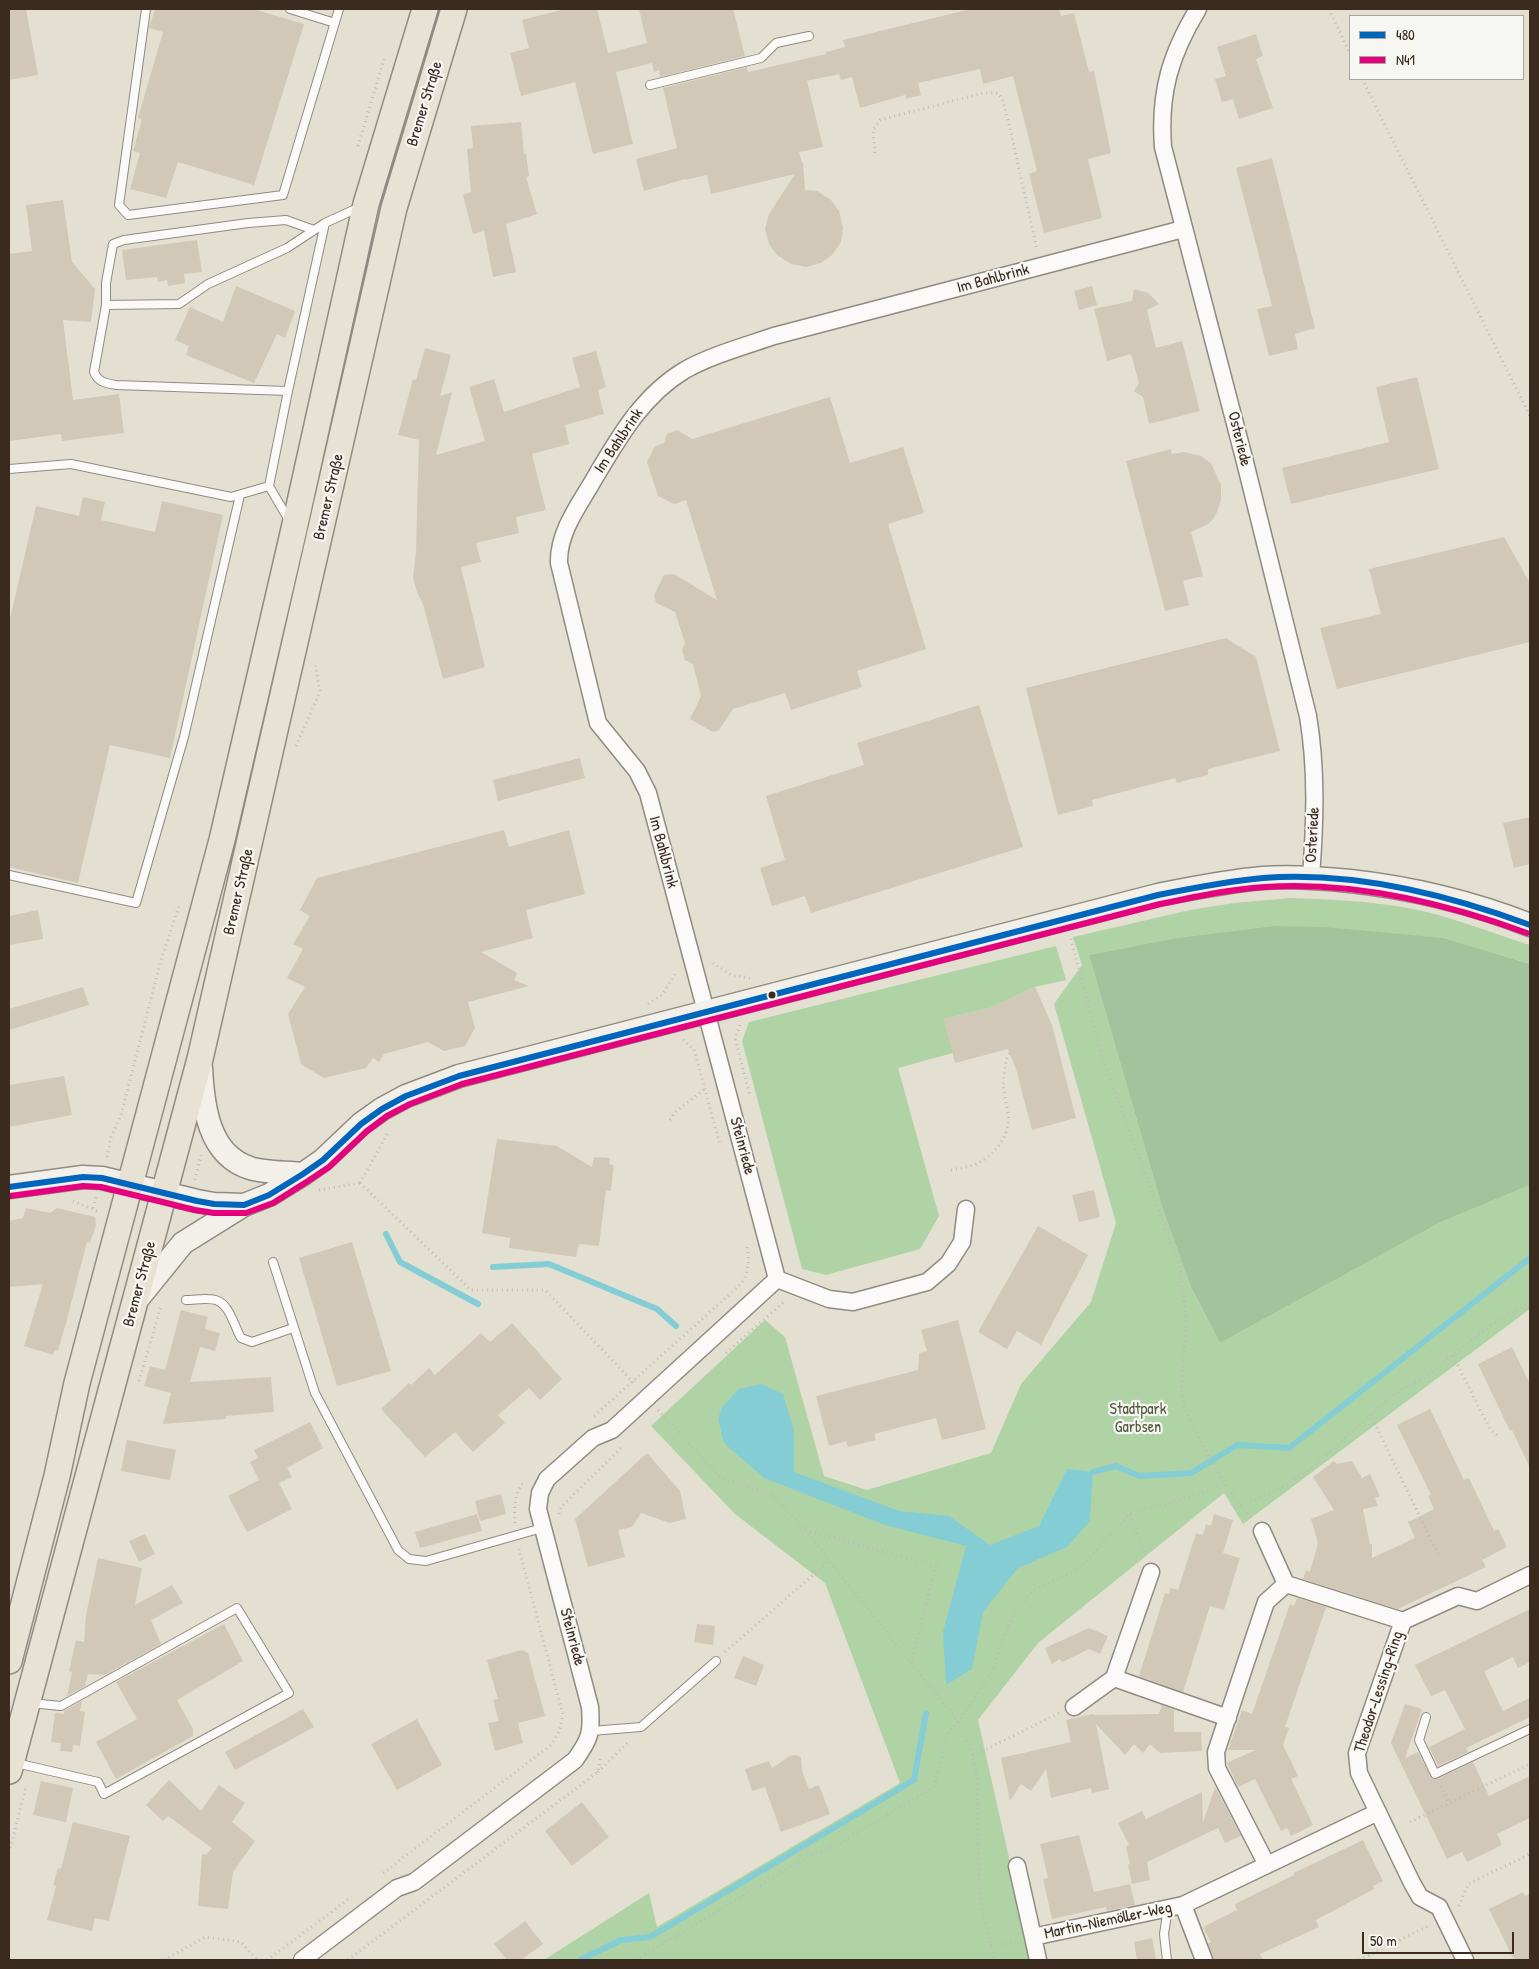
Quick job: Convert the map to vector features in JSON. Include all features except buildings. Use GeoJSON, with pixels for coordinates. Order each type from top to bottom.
{"type":"FeatureCollection","features":[{"type":"Feature","properties":{"kind":"main road","name":"Bremer Straße"},"geometry":{"type":"LineString","coordinates":[[9,1661],[57,1476],[77,1383],[222,840],[294,529],[366,204],[425,9]]}},
{"type":"Feature","properties":{"kind":"main road","name":"Bremer Straße"},"geometry":{"type":"LineString","coordinates":[[10,1766],[200,1060],[394,208],[454,9]]}},
{"type":"Feature","properties":{"kind":"street","name":"Osteriede"},"geometry":{"type":"LineString","coordinates":[[1198,9],[1175,52],[1167,79],[1162,104],[1163,147],[1308,716],[1315,774],[1315,825],[1311,877]]}},
{"type":"Feature","properties":{"kind":"street","name":"Im Bahlbrink"},"geometry":{"type":"LineString","coordinates":[[706,1013],[648,793],[637,771],[598,723],[561,573],[559,552],[562,539],[584,497],[634,415],[660,388],[688,369],[716,356],[774,336],[1184,229]]}},
{"type":"Feature","properties":{"kind":"street"},"geometry":{"type":"LineString","coordinates":[[136,1301],[183,1243],[244,1205],[269,1195],[304,1174],[323,1160],[362,1124],[382,1110],[406,1096],[433,1085],[533,1056],[706,1013],[1158,895],[1216,883],[1264,878],[1311,877],[1385,885],[1463,901],[1530,925]]}},
{"type":"Feature","properties":{"kind":"street","name":"Steinriede"},"geometry":{"type":"LineString","coordinates":[[599,1730],[590,1707],[542,1528],[538,1509],[540,1493],[547,1479],[593,1438],[612,1430],[777,1279],[706,1013]]}},
{"type":"Feature","properties":{"kind":"street"},"geometry":{"type":"LineString","coordinates":[[200,1060],[203,1104],[217,1143],[223,1151],[234,1161],[250,1169],[304,1174]]}},
{"type":"Feature","properties":{"kind":"street"},"geometry":{"type":"LineString","coordinates":[[9,1187],[82,1176],[102,1178],[214,1204],[244,1205]]}},
{"type":"Feature","properties":{"kind":"street"},"geometry":{"type":"LineString","coordinates":[[777,1279],[829,1299],[853,1302],[927,1282],[948,1264],[962,1242],[966,1209]]}},
{"type":"Feature","properties":{"kind":"street"},"geometry":{"type":"LineString","coordinates":[[1262,1531],[1286,1584],[1403,1621]]}},
{"type":"Feature","properties":{"kind":"street"},"geometry":{"type":"LineString","coordinates":[[1074,1707],[1114,1678],[1151,1572]]}},
{"type":"Feature","properties":{"kind":"street","name":"Theodor-Lessing-Ring"},"geometry":{"type":"LineString","coordinates":[[1465,1960],[1439,1907],[1420,1897],[1359,1773],[1357,1752],[1403,1621],[1458,1596],[1477,1601],[1530,1575]]}},
{"type":"Feature","properties":{"kind":"street"},"geometry":{"type":"LineString","coordinates":[[1267,1864],[1217,1768],[1216,1752],[1266,1602],[1286,1584]]}},
{"type":"Feature","properties":{"kind":"street"},"geometry":{"type":"LineString","coordinates":[[1114,1678],[1228,1718]]}},
{"type":"Feature","properties":{"kind":"street"},"geometry":{"type":"LineString","coordinates":[[302,1960],[397,1888],[414,1882],[575,1760],[584,1746],[599,1730]]}},
{"type":"Feature","properties":{"kind":"street","name":"Martin-Niemöller-Weg"},"geometry":{"type":"LineString","coordinates":[[1033,1937],[1175,1907],[1378,1812]]}},
{"type":"Feature","properties":{"kind":"street","name":"Martin-Niemöller-Weg"},"geometry":{"type":"LineString","coordinates":[[1017,1866],[1038,1960]]}},
{"type":"Feature","properties":{"kind":"street","name":"Martin-Niemöller-Weg"},"geometry":{"type":"LineString","coordinates":[[1175,1907],[1204,1960]]}},
{"type":"Feature","properties":{"kind":"lane"},"geometry":{"type":"LineString","coordinates":[[146,9],[119,205],[128,214],[283,196],[338,9]]}},
{"type":"Feature","properties":{"kind":"lane"},"geometry":{"type":"LineString","coordinates":[[290,9],[335,23]]}},
{"type":"Feature","properties":{"kind":"lane"},"geometry":{"type":"LineString","coordinates":[[650,85],[762,58],[776,43],[809,36]]}},
{"type":"Feature","properties":{"kind":"lane"},"geometry":{"type":"LineString","coordinates":[[106,304],[179,304],[208,284],[287,248],[325,223],[366,204]]}},
{"type":"Feature","properties":{"kind":"lane"},"geometry":{"type":"LineString","coordinates":[[288,391],[116,385],[104,383],[97,379],[94,372],[106,304],[106,283],[113,244],[124,240],[238,224],[286,220],[314,230]]}},
{"type":"Feature","properties":{"kind":"lane"},"geometry":{"type":"LineString","coordinates":[[294,529],[270,486],[288,391],[325,223]]}},
{"type":"Feature","properties":{"kind":"lane"},"geometry":{"type":"LineString","coordinates":[[9,469],[70,464],[231,497],[270,486]]}},
{"type":"Feature","properties":{"kind":"lane"},"geometry":{"type":"LineString","coordinates":[[9,875],[136,903],[184,737],[240,495]]}},
{"type":"Feature","properties":{"kind":"lane"},"geometry":{"type":"LineString","coordinates":[[273,1262],[315,1393],[398,1550],[409,1559],[426,1561],[542,1528]]}},
{"type":"Feature","properties":{"kind":"lane"},"geometry":{"type":"LineString","coordinates":[[186,1300],[219,1301],[227,1309],[241,1338],[252,1342],[293,1328]]}},
{"type":"Feature","properties":{"kind":"lane"},"geometry":{"type":"LineString","coordinates":[[10,1766],[98,1782],[104,1794],[289,1693],[237,1608],[61,1706],[27,1703]]}},
{"type":"Feature","properties":{"kind":"lane"},"geometry":{"type":"LineString","coordinates":[[599,1730],[641,1727],[716,1661]]}},
{"type":"Feature","properties":{"kind":"lane"},"geometry":{"type":"LineString","coordinates":[[1426,1717],[1419,1740],[1435,1774],[1530,1729]]}},
{"type":"Feature","properties":{"kind":"lane"},"geometry":{"type":"LineString","coordinates":[[1167,1960],[1164,1934],[1175,1907]]}},
{"type":"Feature","properties":{"kind":"path"},"geometry":{"type":"LineString","coordinates":[[1329,9],[1349,52]]}},
{"type":"Feature","properties":{"kind":"path"},"geometry":{"type":"LineString","coordinates":[[357,149],[385,56]]}},
{"type":"Feature","properties":{"kind":"path"},"geometry":{"type":"LineString","coordinates":[[1362,80],[1530,416]]}},
{"type":"Feature","properties":{"kind":"path"},"geometry":{"type":"LineString","coordinates":[[875,153],[873,130],[880,120],[983,93],[998,92],[1002,98],[1009,124],[1041,266]]}},
{"type":"Feature","properties":{"kind":"path"},"geometry":{"type":"LineString","coordinates":[[112,1137],[122,1115],[161,960],[182,898]]}},
{"type":"Feature","properties":{"kind":"path"},"geometry":{"type":"LineString","coordinates":[[1069,934],[1102,1057],[1179,1264],[1184,1291],[1186,1328],[1182,1396],[1187,1412],[1206,1453],[1217,1471],[1241,1506],[1262,1531]]}},
{"type":"Feature","properties":{"kind":"path"},"geometry":{"type":"LineString","coordinates":[[743,1018],[735,1038],[751,1104]]}},
{"type":"Feature","properties":{"kind":"path"},"geometry":{"type":"LineString","coordinates":[[676,1035],[694,1049],[721,1147]]}},
{"type":"Feature","properties":{"kind":"path"},"geometry":{"type":"LineString","coordinates":[[951,1170],[977,1164],[990,1155],[1000,1144],[1005,1134],[1008,1114],[1002,1085],[1006,1058],[1010,1053]]}},
{"type":"Feature","properties":{"kind":"path"},"geometry":{"type":"LineString","coordinates":[[670,1120],[675,1112],[705,1089]]}},
{"type":"Feature","properties":{"kind":"path"},"geometry":{"type":"LineString","coordinates":[[66,1199],[93,1208]]}},
{"type":"Feature","properties":{"kind":"path"},"geometry":{"type":"LineString","coordinates":[[590,1420],[740,1284],[748,1274],[749,1259],[745,1237]]}},
{"type":"Feature","properties":{"kind":"path"},"geometry":{"type":"LineString","coordinates":[[724,1355],[782,1305],[798,1286]]}},
{"type":"Feature","properties":{"kind":"path"},"geometry":{"type":"LineString","coordinates":[[1241,1506],[1287,1485],[1313,1467],[1394,1394],[1425,1378],[1491,1325],[1530,1302]]}},
{"type":"Feature","properties":{"kind":"path"},"geometry":{"type":"LineString","coordinates":[[1453,1356],[1490,1430],[1497,1435]]}},
{"type":"Feature","properties":{"kind":"path"},"geometry":{"type":"LineString","coordinates":[[659,1411],[666,1405]]}},
{"type":"Feature","properties":{"kind":"path"},"geometry":{"type":"LineString","coordinates":[[1370,1414],[1438,1554]]}},
{"type":"Feature","properties":{"kind":"path"},"geometry":{"type":"LineString","coordinates":[[559,1515],[562,1506],[624,1445]]}},
{"type":"Feature","properties":{"kind":"path"},"geometry":{"type":"LineString","coordinates":[[380,1875],[551,1746],[559,1732],[563,1715],[516,1536],[514,1502],[521,1485],[528,1478]]}},
{"type":"Feature","properties":{"kind":"path"},"geometry":{"type":"LineString","coordinates":[[636,1960],[811,1855],[840,1843],[934,1787],[948,1733],[958,1722],[993,1671],[1014,1614],[1026,1598],[1036,1589],[1080,1568],[1130,1514],[1200,1494],[1225,1483]]}},
{"type":"Feature","properties":{"kind":"path"},"geometry":{"type":"LineString","coordinates":[[1130,1514],[1151,1572]]}},
{"type":"Feature","properties":{"kind":"path"},"geometry":{"type":"LineString","coordinates":[[805,1530],[936,1566],[911,1664],[958,1722],[973,1756],[979,1800],[979,1884],[982,1911],[995,1960]]}},
{"type":"Feature","properties":{"kind":"path"},"geometry":{"type":"LineString","coordinates":[[716,1661],[829,1561]]}},
{"type":"Feature","properties":{"kind":"path"},"geometry":{"type":"LineString","coordinates":[[973,1756],[1074,1707]]}},
{"type":"Feature","properties":{"kind":"path"},"geometry":{"type":"LineString","coordinates":[[348,1960],[598,1772],[625,1746],[641,1727]]}},
{"type":"Feature","properties":{"kind":"path"},"geometry":{"type":"LineString","coordinates":[[598,1772],[599,1730]]}},
{"type":"Feature","properties":{"kind":"path"},"geometry":{"type":"LineString","coordinates":[[1410,1822],[1530,1764]]}},
{"type":"Feature","properties":{"kind":"path"},"geometry":{"type":"LineString","coordinates":[[1435,1774],[1449,1803]]}},
{"type":"Feature","properties":{"kind":"path"},"geometry":{"type":"LineString","coordinates":[[1359,1960],[1457,1912],[1468,1884],[1530,1854]]}},
{"type":"Feature","properties":{"kind":"path"},"geometry":{"type":"LineString","coordinates":[[268,1960],[358,1892]]}},
{"type":"Feature","properties":{"kind":"path"},"geometry":{"type":"LineString","coordinates":[[164,1960],[205,1937],[241,1942],[257,1960]]}},
{"type":"Feature","properties":{"kind":"path"},"geometry":{"type":"LineString","coordinates":[[991,1946],[1033,1937]]}},
{"type":"Feature","properties":{"kind":"path"},"geometry":{"type":"LineString","coordinates":[[646,1954],[650,1960]]}},
{"type":"Feature","properties":{"kind":"green space","name":"Stadtpark Garbsen"},"geometry":{"type":"Polygon","coordinates":[[[1292,898],[1375,903],[1435,914],[1530,945],[1530,964],[1444,938],[1272,926],[1176,938],[1089,955],[1163,1210],[1191,1287],[1220,1343],[1441,1222],[1530,1185],[1530,1309],[1243,1524],[1224,1493],[1038,1643],[978,1720],[1032,1960],[544,1960],[649,1893],[657,1927],[900,1783],[825,1583],[735,1514],[651,1426],[765,1320],[785,1337],[824,1476],[867,1490],[991,1453],[1021,1384],[1091,1302],[1116,1223],[1054,1004],[1082,965],[1073,937],[1190,910],[1234,903],[1292,898]]]}},
{"type":"Feature","properties":{"kind":"green space"},"geometry":{"type":"Polygon","coordinates":[[[1272,926],[1324,927],[1444,938],[1530,964],[1530,1185],[1441,1222],[1220,1343],[1191,1287],[1163,1210],[1089,955],[1176,938],[1272,926]]]}},
{"type":"Feature","properties":{"kind":"green space"},"geometry":{"type":"Polygon","coordinates":[[[1056,946],[1066,980],[1035,987],[990,1008],[944,1019],[953,1053],[898,1068],[939,1216],[920,1249],[826,1275],[802,1269],[742,1041],[749,1022],[1056,946]]]}},
{"type":"Feature","properties":{"kind":"water"},"geometry":{"type":"Polygon","coordinates":[[[761,1384],[783,1394],[794,1430],[794,1472],[899,1511],[949,1516],[990,1545],[1039,1526],[1067,1469],[1093,1472],[1090,1521],[1067,1547],[1018,1568],[983,1612],[972,1669],[946,1685],[943,1632],[966,1546],[885,1525],[764,1478],[724,1443],[718,1419],[722,1407],[739,1389],[761,1384]]]}},
{"type":"Feature","properties":{"kind":"waterway"},"geometry":{"type":"LineString","coordinates":[[386,1234],[400,1262],[478,1304]]}},
{"type":"Feature","properties":{"kind":"waterway"},"geometry":{"type":"LineString","coordinates":[[1093,1472],[1116,1466],[1139,1476],[1191,1473],[1237,1445],[1289,1448],[1530,1258]]}},
{"type":"Feature","properties":{"kind":"waterway"},"geometry":{"type":"LineString","coordinates":[[493,1267],[549,1264],[657,1309],[676,1326]]}},
{"type":"Feature","properties":{"kind":"waterway"},"geometry":{"type":"LineString","coordinates":[[580,1960],[621,1940],[650,1937],[914,1780],[926,1713]]}},
{"type":"Feature","properties":{"kind":"transit line","name":"480"},"geometry":{"type":"LineString","coordinates":[[9,1187],[83,1177],[102,1178],[197,1201],[214,1204],[244,1205],[269,1195],[303,1174],[323,1160],[361,1124],[382,1109],[406,1096],[459,1076],[1158,895],[1210,885],[1263,878],[1297,877],[1365,882],[1399,887],[1432,895],[1530,925]]}},
{"type":"Feature","properties":{"kind":"transit line","name":"N41"},"geometry":{"type":"LineString","coordinates":[[10,1196],[83,1186],[101,1187],[195,1210],[214,1213],[246,1213],[273,1203],[329,1167],[367,1131],[387,1116],[410,1104],[462,1084],[1160,904],[1212,894],[1252,888],[1298,886],[1332,887],[1365,891],[1399,896],[1464,912],[1527,933]]}}]}
